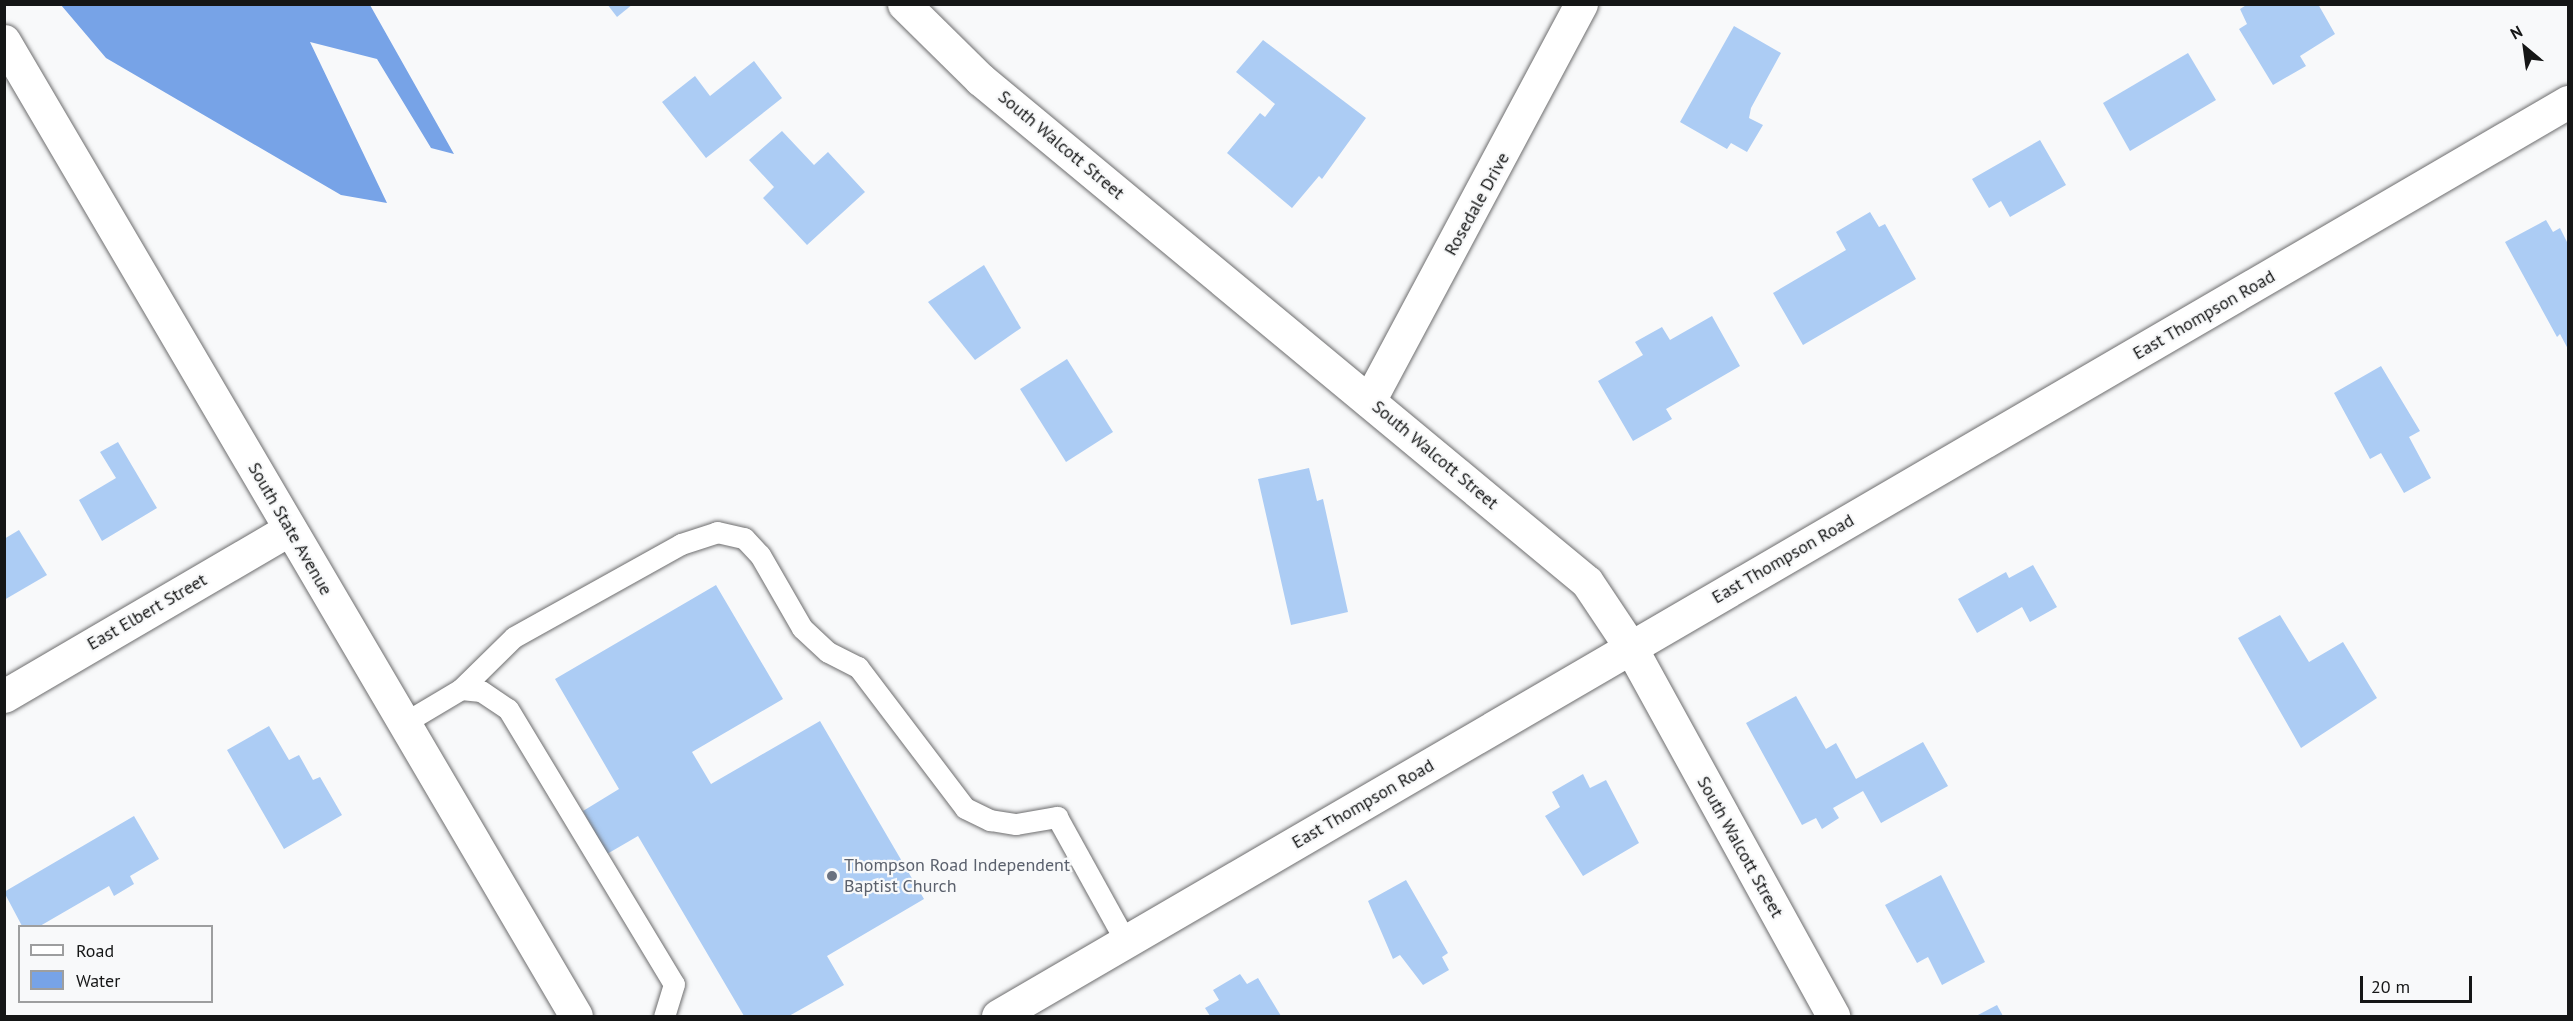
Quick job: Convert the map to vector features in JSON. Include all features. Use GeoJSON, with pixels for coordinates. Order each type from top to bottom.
{"type":"FeatureCollection","features":[{"type":"Feature","properties":{"kind":"street","name":"South Walcott Street"},"geometry":{"type":"LineString","coordinates":[[904,4],[980,79],[1587,582],[1631,648],[1833,1017]]}},
{"type":"Feature","properties":{"kind":"street","name":"Rosedale Drive"},"geometry":{"type":"LineString","coordinates":[[1370,401],[1581,4]]}},
{"type":"Feature","properties":{"kind":"street","name":"South State Avenue"},"geometry":{"type":"LineString","coordinates":[[4,41],[576,1017]]}},
{"type":"Feature","properties":{"kind":"street","name":"East Thompson Road"},"geometry":{"type":"LineString","coordinates":[[999,1017],[2568,102]]}},
{"type":"Feature","properties":{"kind":"street","name":"East Elbert Street"},"geometry":{"type":"LineString","coordinates":[[4,696],[291,529]]}},
{"type":"Feature","properties":{"kind":"lane"},"geometry":{"type":"LineString","coordinates":[[404,723],[461,689],[514,637],[681,544],[717,532],[744,538],[760,555],[802,628],[828,652],[858,667],[965,808],[990,820],[1016,824],[1057,817],[1126,942]]}},
{"type":"Feature","properties":{"kind":"lane"},"geometry":{"type":"LineString","coordinates":[[461,689],[482,691],[508,710],[519,726],[674,984],[663,1017]]}},
{"type":"Feature","properties":{"kind":"water"},"geometry":{"type":"Polygon","coordinates":[[[61,5],[370,5],[454,154],[431,148],[377,59],[310,42],[387,203],[341,195],[106,58],[61,5]]]}},
{"type":"Feature","properties":{"kind":"building"},"geometry":{"type":"Polygon","coordinates":[[[607,4],[633,4],[617,17],[607,4]]]}},
{"type":"Feature","properties":{"kind":"building"},"geometry":{"type":"Polygon","coordinates":[[[2248,4],[2318,4],[2335,34],[2300,56],[2306,66],[2273,85],[2239,29],[2247,24],[2240,9],[2248,4]]]}},
{"type":"Feature","properties":{"kind":"building"},"geometry":{"type":"Polygon","coordinates":[[[1734,26],[1781,53],[1751,108],[1749,118],[1763,125],[1747,152],[1731,143],[1727,149],[1680,122],[1734,26]]]}},
{"type":"Feature","properties":{"kind":"building"},"geometry":{"type":"Polygon","coordinates":[[[1263,40],[1366,118],[1322,179],[1319,176],[1292,208],[1227,153],[1260,113],[1265,117],[1275,104],[1236,72],[1263,40]]]}},
{"type":"Feature","properties":{"kind":"building"},"geometry":{"type":"Polygon","coordinates":[[[2188,53],[2216,100],[2130,151],[2103,103],[2188,53]]]}},
{"type":"Feature","properties":{"kind":"building"},"geometry":{"type":"Polygon","coordinates":[[[754,61],[782,98],[706,158],[662,102],[695,76],[710,96],[754,61]]]}},
{"type":"Feature","properties":{"kind":"building"},"geometry":{"type":"Polygon","coordinates":[[[782,131],[814,165],[828,152],[865,192],[807,245],[763,198],[774,187],[749,160],[782,131]]]}},
{"type":"Feature","properties":{"kind":"building"},"geometry":{"type":"Polygon","coordinates":[[[2040,140],[2066,185],[2010,217],[2001,201],[1989,208],[1972,179],[2040,140]]]}},
{"type":"Feature","properties":{"kind":"building"},"geometry":{"type":"Polygon","coordinates":[[[1870,212],[1879,227],[1885,224],[1916,279],[1803,345],[1773,293],[1846,250],[1836,232],[1870,212]]]}},
{"type":"Feature","properties":{"kind":"building"},"geometry":{"type":"Polygon","coordinates":[[[2546,220],[2553,232],[2560,228],[2568,244],[2568,349],[2560,334],[2557,337],[2505,242],[2546,220]]]}},
{"type":"Feature","properties":{"kind":"building"},"geometry":{"type":"Polygon","coordinates":[[[984,265],[1021,328],[975,360],[928,302],[984,265]]]}},
{"type":"Feature","properties":{"kind":"building"},"geometry":{"type":"Polygon","coordinates":[[[1712,316],[1740,366],[1666,409],[1672,419],[1633,441],[1598,381],[1643,355],[1635,342],[1662,327],[1670,340],[1712,316]]]}},
{"type":"Feature","properties":{"kind":"building"},"geometry":{"type":"Polygon","coordinates":[[[1067,359],[1113,432],[1066,462],[1020,389],[1067,359]]]}},
{"type":"Feature","properties":{"kind":"building"},"geometry":{"type":"Polygon","coordinates":[[[2381,366],[2420,431],[2409,437],[2431,478],[2404,493],[2381,453],[2370,459],[2334,393],[2381,366]]]}},
{"type":"Feature","properties":{"kind":"building"},"geometry":{"type":"Polygon","coordinates":[[[118,442],[157,508],[102,541],[79,500],[116,478],[100,452],[118,442]]]}},
{"type":"Feature","properties":{"kind":"building"},"geometry":{"type":"Polygon","coordinates":[[[1309,468],[1317,501],[1323,499],[1348,612],[1291,625],[1258,479],[1309,468]]]}},
{"type":"Feature","properties":{"kind":"building"},"geometry":{"type":"Polygon","coordinates":[[[19,530],[47,575],[4,600],[4,539],[19,530]]]}},
{"type":"Feature","properties":{"kind":"building"},"geometry":{"type":"Polygon","coordinates":[[[2033,565],[2057,607],[2030,622],[2022,607],[1977,633],[1958,599],[2006,572],[2009,578],[2033,565]]]}},
{"type":"Feature","properties":{"kind":"building"},"geometry":{"type":"Polygon","coordinates":[[[716,585],[783,699],[692,752],[711,784],[820,721],[924,899],[827,956],[844,985],[789,1016],[744,1016],[638,836],[607,854],[583,811],[619,789],[555,679],[716,585]]]}},
{"type":"Feature","properties":{"kind":"building"},"geometry":{"type":"Polygon","coordinates":[[[2280,615],[2309,662],[2343,642],[2377,698],[2301,748],[2238,638],[2280,615]]]}},
{"type":"Feature","properties":{"kind":"building"},"geometry":{"type":"Polygon","coordinates":[[[1796,696],[1826,749],[1836,743],[1856,779],[1923,742],[1948,786],[1881,823],[1863,791],[1833,808],[1839,818],[1822,829],[1816,818],[1802,825],[1746,723],[1796,696]]]}},
{"type":"Feature","properties":{"kind":"building"},"geometry":{"type":"Polygon","coordinates":[[[269,726],[289,760],[299,755],[313,780],[320,777],[342,815],[284,849],[227,750],[269,726]]]}},
{"type":"Feature","properties":{"kind":"building"},"geometry":{"type":"Polygon","coordinates":[[[1583,774],[1590,788],[1606,780],[1639,843],[1583,876],[1545,816],[1560,807],[1552,792],[1583,774]]]}},
{"type":"Feature","properties":{"kind":"building"},"geometry":{"type":"Polygon","coordinates":[[[134,816],[159,859],[130,876],[134,884],[114,896],[109,886],[42,925],[21,925],[4,892],[134,816]]]}},
{"type":"Feature","properties":{"kind":"building"},"geometry":{"type":"Polygon","coordinates":[[[1941,875],[1985,962],[1942,985],[1928,957],[1917,963],[1885,905],[1941,875]]]}},
{"type":"Feature","properties":{"kind":"building"},"geometry":{"type":"Polygon","coordinates":[[[1406,880],[1448,953],[1442,957],[1449,970],[1423,985],[1400,955],[1393,959],[1368,901],[1406,880]]]}},
{"type":"Feature","properties":{"kind":"building"},"geometry":{"type":"Polygon","coordinates":[[[1240,974],[1247,984],[1258,978],[1281,1016],[1210,1016],[1205,1008],[1219,1000],[1213,990],[1240,974]]]}},
{"type":"Feature","properties":{"kind":"building"},"geometry":{"type":"Polygon","coordinates":[[[1997,1005],[2003,1016],[1976,1016],[1997,1005]]]}},
{"type":"Feature","properties":{"kind":"place","name":"Thompson Road Independent Baptist Church"},"geometry":{"type":"Point","coordinates":[832,876]}}]}
